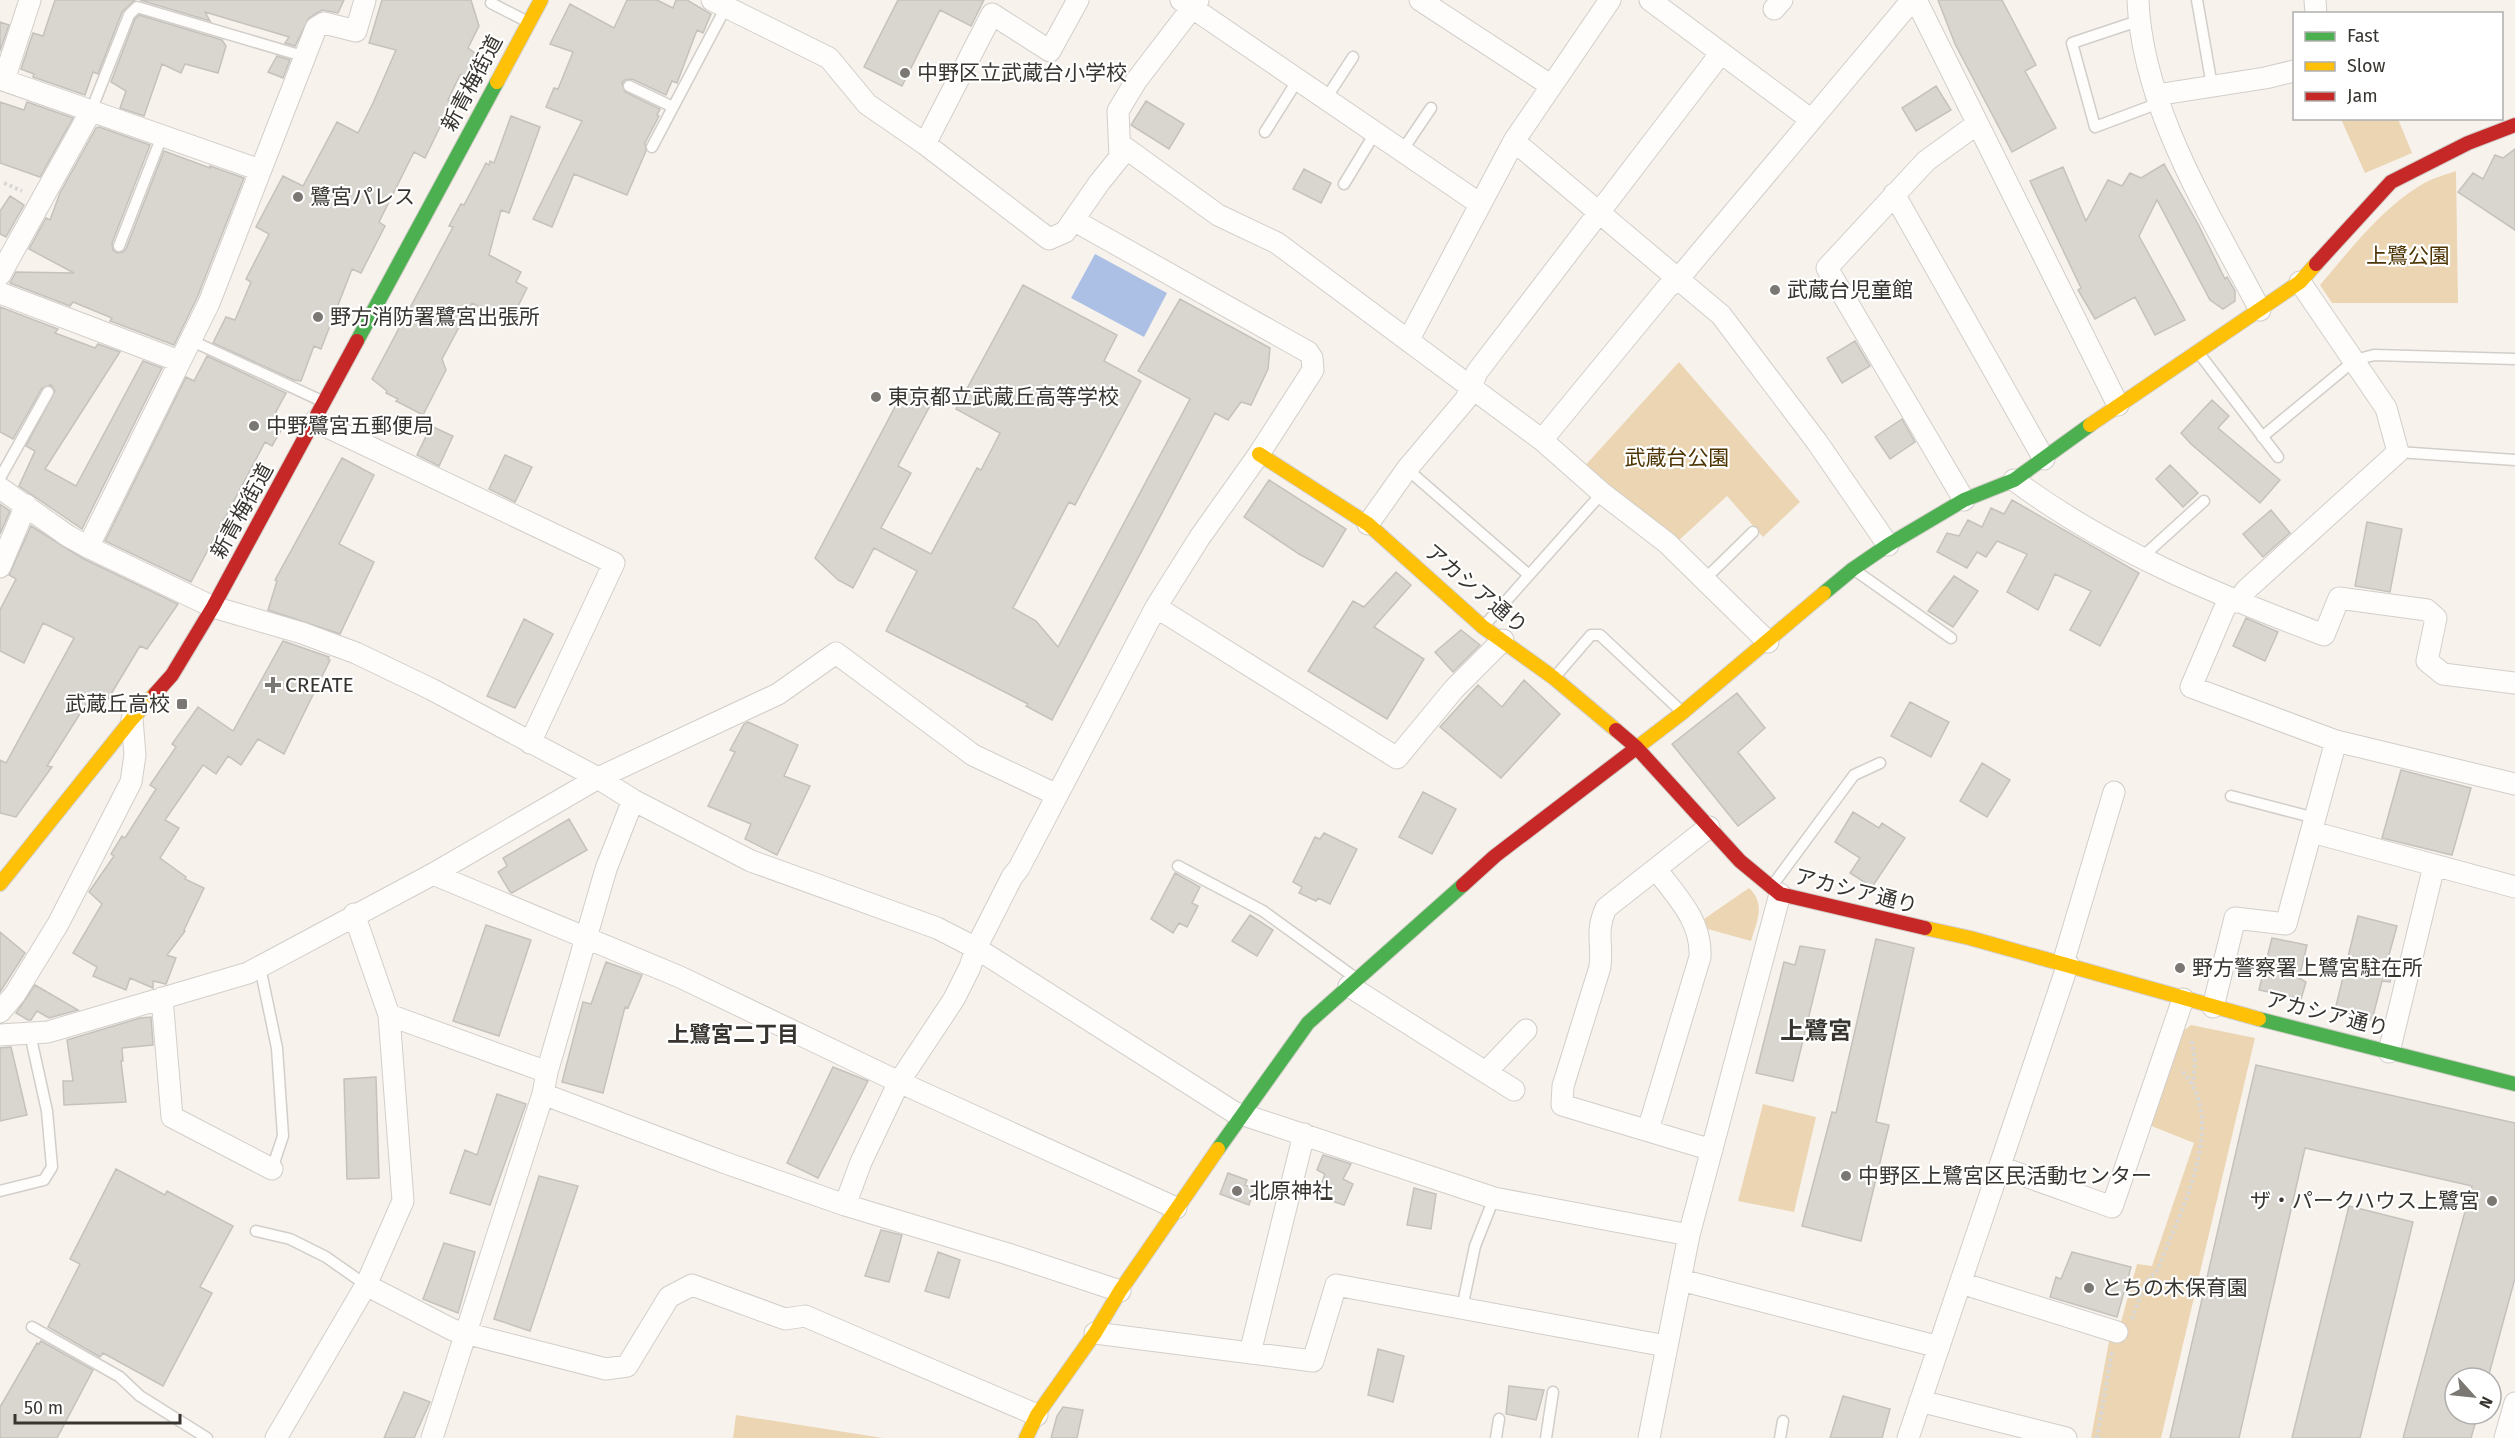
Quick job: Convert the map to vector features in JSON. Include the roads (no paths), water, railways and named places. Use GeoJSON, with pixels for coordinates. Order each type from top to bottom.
{"type":"FeatureCollection","features":[{"type":"Feature","properties":{"kind":"street"},"geometry":{"type":"LineString","coordinates":[[30,0],[2,79],[260,170]]}},
{"type":"Feature","properties":{"kind":"street"},"geometry":{"type":"LineString","coordinates":[[88,547],[209,303],[316,28],[324,23],[356,31],[365,0]]}},
{"type":"Feature","properties":{"kind":"street","name":"新青梅街道"},"geometry":{"type":"LineString","coordinates":[[0,884],[132,719],[172,675],[213,607],[541,0]]}},
{"type":"Feature","properties":{"kind":"street"},"geometry":{"type":"LineString","coordinates":[[925,144],[992,14],[1050,51],[1078,0]]}},
{"type":"Feature","properties":{"kind":"street"},"geometry":{"type":"LineString","coordinates":[[1420,0],[1550,85]]}},
{"type":"Feature","properties":{"kind":"street"},"geometry":{"type":"LineString","coordinates":[[1409,339],[1514,141],[1610,0]]}},
{"type":"Feature","properties":{"kind":"street"},"geometry":{"type":"LineString","coordinates":[[1650,0],[1810,119]]}},
{"type":"Feature","properties":{"kind":"street"},"geometry":{"type":"LineString","coordinates":[[1542,440],[1667,288],[1679,278],[1810,119],[1914,0],[2118,405]]}},
{"type":"Feature","properties":{"kind":"street"},"geometry":{"type":"LineString","coordinates":[[719,3],[829,58],[867,104],[925,144],[1049,239],[1065,232],[1120,157],[1118,111],[1190,3],[1297,81],[1480,204]]}},
{"type":"Feature","properties":{"kind":"street"},"geometry":{"type":"LineString","coordinates":[[2138,10],[2158,99],[2176,149],[2260,310]]}},
{"type":"Feature","properties":{"kind":"street"},"geometry":{"type":"LineString","coordinates":[[1368,524],[1407,469],[1466,399],[1477,372],[1721,54]]}},
{"type":"Feature","properties":{"kind":"street"},"geometry":{"type":"LineString","coordinates":[[2158,99],[2212,86],[2293,71]]}},
{"type":"Feature","properties":{"kind":"street"},"geometry":{"type":"LineString","coordinates":[[0,275],[91,111]]}},
{"type":"Feature","properties":{"kind":"street"},"geometry":{"type":"LineString","coordinates":[[1964,500],[1827,267],[1926,161],[1977,124]]}},
{"type":"Feature","properties":{"kind":"street"},"geometry":{"type":"LineString","coordinates":[[1026,1438],[1037,1415],[1095,1333],[1120,1291],[1176,1208],[1308,1023],[1495,856],[1682,713],[1853,569],[1888,545],[1964,500],[2014,480],[2196,351],[2300,282],[2391,182],[2469,143],[2515,125]]}},
{"type":"Feature","properties":{"kind":"street"},"geometry":{"type":"LineString","coordinates":[[1514,141],[1721,315],[1817,442],[1888,545]]}},
{"type":"Feature","properties":{"kind":"street"},"geometry":{"type":"LineString","coordinates":[[1120,144],[1218,216],[1277,243],[1542,440],[1602,493],[1667,543],[1768,642]]}},
{"type":"Feature","properties":{"kind":"street"},"geometry":{"type":"LineString","coordinates":[[1894,195],[2044,459]]}},
{"type":"Feature","properties":{"kind":"street"},"geometry":{"type":"LineString","coordinates":[[844,1204],[899,1082],[954,999],[976,948],[1156,608],[1200,537],[1259,454],[1313,370],[1312,358],[1308,352],[1075,220]]}},
{"type":"Feature","properties":{"kind":"street"},"geometry":{"type":"LineString","coordinates":[[2300,282],[2386,408],[2398,452],[2233,600],[2191,687],[2336,741],[2515,784]]}},
{"type":"Feature","properties":{"kind":"street"},"geometry":{"type":"LineString","coordinates":[[0,293],[179,361]]}},
{"type":"Feature","properties":{"kind":"street"},"geometry":{"type":"LineString","coordinates":[[319,412],[614,563],[530,743]]}},
{"type":"Feature","properties":{"kind":"street","name":"アカシア通り"},"geometry":{"type":"LineString","coordinates":[[1259,454],[1368,524],[1483,627],[1554,678],[1636,747],[1740,861],[1776,890],[2066,964],[2213,1007],[2389,1052],[2514,1079]]}},
{"type":"Feature","properties":{"kind":"street"},"geometry":{"type":"LineString","coordinates":[[2014,480],[2140,559],[2233,600],[2324,635],[2339,598],[2427,610],[2436,618],[2427,661],[2443,674],[2515,683]]}},
{"type":"Feature","properties":{"kind":"street"},"geometry":{"type":"LineString","coordinates":[[0,488],[68,536],[88,547],[213,607],[302,633],[356,653],[431,690],[598,778],[633,800],[751,861],[937,928],[976,948],[1241,1115],[1494,1198],[1689,1235]]}},
{"type":"Feature","properties":{"kind":"street"},"geometry":{"type":"LineString","coordinates":[[0,567],[26,505]]}},
{"type":"Feature","properties":{"kind":"street"},"geometry":{"type":"LineString","coordinates":[[1156,608],[1397,758],[1454,689],[1503,640]]}},
{"type":"Feature","properties":{"kind":"street"},"geometry":{"type":"LineString","coordinates":[[0,1035],[48,1032],[248,973],[433,874],[598,778],[778,694],[837,653],[973,755],[1057,795]]}},
{"type":"Feature","properties":{"kind":"street"},"geometry":{"type":"LineString","coordinates":[[0,1012],[15,994],[58,924],[131,782],[135,756],[132,719]]}},
{"type":"Feature","properties":{"kind":"street"},"geometry":{"type":"LineString","coordinates":[[2213,1007],[2235,918],[2286,924],[2336,741]]}},
{"type":"Feature","properties":{"kind":"street"},"geometry":{"type":"LineString","coordinates":[[1908,1438],[2066,964],[2114,792]]}},
{"type":"Feature","properties":{"kind":"street"},"geometry":{"type":"LineString","coordinates":[[432,1438],[543,1094],[547,1072],[606,869],[633,800]]}},
{"type":"Feature","properties":{"kind":"street"},"geometry":{"type":"LineString","coordinates":[[2313,825],[2434,866],[2515,887]]}},
{"type":"Feature","properties":{"kind":"street"},"geometry":{"type":"LineString","coordinates":[[1709,827],[1606,908],[1600,921],[1598,934],[1602,951],[1600,967],[1563,1086],[1562,1105],[1712,1150]]}},
{"type":"Feature","properties":{"kind":"street"},"geometry":{"type":"LineString","coordinates":[[2389,1052],[2434,866]]}},
{"type":"Feature","properties":{"kind":"street"},"geometry":{"type":"LineString","coordinates":[[1648,1130],[1700,957],[1701,944],[1692,917],[1656,869]]}},
{"type":"Feature","properties":{"kind":"street"},"geometry":{"type":"LineString","coordinates":[[433,874],[680,977],[899,1082],[1176,1208]]}},
{"type":"Feature","properties":{"kind":"street"},"geometry":{"type":"LineString","coordinates":[[1649,1438],[1689,1235],[1776,890]]}},
{"type":"Feature","properties":{"kind":"street"},"geometry":{"type":"LineString","coordinates":[[276,1438],[366,1285],[403,1201],[389,1015],[354,915]]}},
{"type":"Feature","properties":{"kind":"street"},"geometry":{"type":"LineString","coordinates":[[1353,982],[1514,1090]]}},
{"type":"Feature","properties":{"kind":"street"},"geometry":{"type":"LineString","coordinates":[[162,998],[172,1117],[272,1168]]}},
{"type":"Feature","properties":{"kind":"street"},"geometry":{"type":"LineString","coordinates":[[2000,1167],[2112,1207],[2183,999]]}},
{"type":"Feature","properties":{"kind":"street"},"geometry":{"type":"LineString","coordinates":[[389,1015],[547,1072]]}},
{"type":"Feature","properties":{"kind":"street"},"geometry":{"type":"LineString","coordinates":[[1486,1072],[1526,1030]]}},
{"type":"Feature","properties":{"kind":"street"},"geometry":{"type":"LineString","coordinates":[[543,1094],[723,1162],[844,1204],[1120,1291]]}},
{"type":"Feature","properties":{"kind":"street"},"geometry":{"type":"LineString","coordinates":[[1251,1353],[1304,1134]]}},
{"type":"Feature","properties":{"kind":"street"},"geometry":{"type":"LineString","coordinates":[[1681,1280],[1939,1347]]}},
{"type":"Feature","properties":{"kind":"street"},"geometry":{"type":"LineString","coordinates":[[1961,1282],[2117,1332]]}},
{"type":"Feature","properties":{"kind":"street"},"geometry":{"type":"LineString","coordinates":[[366,1285],[453,1330],[606,1369],[627,1366],[669,1297],[692,1285],[785,1319],[805,1316],[1037,1415]]}},
{"type":"Feature","properties":{"kind":"street"},"geometry":{"type":"LineString","coordinates":[[1095,1333],[1314,1361],[1336,1285],[1666,1346]]}},
{"type":"Feature","properties":{"kind":"street"},"geometry":{"type":"LineString","coordinates":[[1920,1401],[2066,1438]]}},
{"type":"Feature","properties":{"kind":"street"},"geometry":{"type":"LineString","coordinates":[[2505,1438],[2514,1409]]}},
{"type":"Feature","properties":{"kind":"lane"},"geometry":{"type":"LineString","coordinates":[[2197,0],[2212,86]]}},
{"type":"Feature","properties":{"kind":"lane"},"geometry":{"type":"LineString","coordinates":[[491,3],[529,23]]}},
{"type":"Feature","properties":{"kind":"lane"},"geometry":{"type":"LineString","coordinates":[[652,147],[673,107],[719,3]]}},
{"type":"Feature","properties":{"kind":"lane"},"geometry":{"type":"LineString","coordinates":[[91,111],[129,15],[137,7],[306,57]]}},
{"type":"Feature","properties":{"kind":"lane"},"geometry":{"type":"LineString","coordinates":[[2138,10],[2072,43],[2095,127],[2158,99]]}},
{"type":"Feature","properties":{"kind":"lane"},"geometry":{"type":"LineString","coordinates":[[1325,100],[1353,57]]}},
{"type":"Feature","properties":{"kind":"lane"},"geometry":{"type":"LineString","coordinates":[[1265,132],[1297,81]]}},
{"type":"Feature","properties":{"kind":"lane"},"geometry":{"type":"LineString","coordinates":[[629,86],[673,107]]}},
{"type":"Feature","properties":{"kind":"lane"},"geometry":{"type":"LineString","coordinates":[[1402,151],[1431,108]]}},
{"type":"Feature","properties":{"kind":"lane"},"geometry":{"type":"LineString","coordinates":[[1344,184],[1375,133]]}},
{"type":"Feature","properties":{"kind":"lane"},"geometry":{"type":"LineString","coordinates":[[119,246],[162,136]]}},
{"type":"Feature","properties":{"kind":"lane"},"geometry":{"type":"LineString","coordinates":[[190,340],[319,412]]}},
{"type":"Feature","properties":{"kind":"lane"},"geometry":{"type":"LineString","coordinates":[[2196,351],[2278,457]]}},
{"type":"Feature","properties":{"kind":"lane"},"geometry":{"type":"LineString","coordinates":[[2262,437],[2355,360],[2374,355],[2515,359]]}},
{"type":"Feature","properties":{"kind":"lane"},"geometry":{"type":"LineString","coordinates":[[0,478],[48,392]]}},
{"type":"Feature","properties":{"kind":"lane"},"geometry":{"type":"LineString","coordinates":[[2398,452],[2515,460]]}},
{"type":"Feature","properties":{"kind":"lane"},"geometry":{"type":"LineString","coordinates":[[1407,469],[1529,575]]}},
{"type":"Feature","properties":{"kind":"lane"},"geometry":{"type":"LineString","coordinates":[[1483,627],[1602,493]]}},
{"type":"Feature","properties":{"kind":"lane"},"geometry":{"type":"LineString","coordinates":[[2140,559],[2204,501]]}},
{"type":"Feature","properties":{"kind":"lane"},"geometry":{"type":"LineString","coordinates":[[1704,579],[1753,532]]}},
{"type":"Feature","properties":{"kind":"lane"},"geometry":{"type":"LineString","coordinates":[[1853,569],[1951,638]]}},
{"type":"Feature","properties":{"kind":"lane"},"geometry":{"type":"LineString","coordinates":[[1554,678],[1591,635],[1600,635],[1671,699],[1682,713]]}},
{"type":"Feature","properties":{"kind":"lane"},"geometry":{"type":"LineString","coordinates":[[1776,890],[1854,774],[1880,764]]}},
{"type":"Feature","properties":{"kind":"lane"},"geometry":{"type":"LineString","coordinates":[[2231,796],[2313,825]]}},
{"type":"Feature","properties":{"kind":"lane"},"geometry":{"type":"LineString","coordinates":[[1178,866],[1263,911],[1353,982]]}},
{"type":"Feature","properties":{"kind":"lane"},"geometry":{"type":"LineString","coordinates":[[260,967],[277,1048],[283,1136],[272,1168]]}},
{"type":"Feature","properties":{"kind":"lane"},"geometry":{"type":"LineString","coordinates":[[0,1191],[44,1180],[52,1167],[47,1112],[30,1034]]}},
{"type":"Feature","properties":{"kind":"lane"},"geometry":{"type":"LineString","coordinates":[[1462,1308],[1475,1246],[1494,1198]]}},
{"type":"Feature","properties":{"kind":"lane"},"geometry":{"type":"LineString","coordinates":[[256,1232],[290,1239],[326,1257],[366,1285]]}},
{"type":"Feature","properties":{"kind":"lane"},"geometry":{"type":"LineString","coordinates":[[32,1327],[120,1377],[140,1396],[207,1438]]}},
{"type":"Feature","properties":{"kind":"lane"},"geometry":{"type":"LineString","coordinates":[[1546,1438],[1552,1392]]}},
{"type":"Feature","properties":{"kind":"lane"},"geometry":{"type":"LineString","coordinates":[[1496,1438],[1499,1419]]}},
{"type":"Feature","properties":{"kind":"lane"},"geometry":{"type":"LineString","coordinates":[[1780,1438],[1783,1421]]}},
{"type":"Feature","properties":{"kind":"water"},"geometry":{"type":"Polygon","coordinates":[[[1095,254],[1167,293],[1144,337],[1071,298],[1095,254]]]}},
{"type":"Feature","properties":{"kind":"place","name":"中野区立武蔵台小学校"},"geometry":{"type":"Point","coordinates":[905,73]}},
{"type":"Feature","properties":{"kind":"place","name":"鷺宮パレス"},"geometry":{"type":"Point","coordinates":[298,197]}},
{"type":"Feature","properties":{"kind":"place","name":"武蔵台児童館"},"geometry":{"type":"Point","coordinates":[1775,290]}},
{"type":"Feature","properties":{"kind":"place","name":"野方消防署鷺宮出張所"},"geometry":{"type":"Point","coordinates":[318,317]}},
{"type":"Feature","properties":{"kind":"place","name":"東京都立武蔵丘高等学校"},"geometry":{"type":"Point","coordinates":[876,397]}},
{"type":"Feature","properties":{"kind":"place","name":"中野鷺宮五郵便局"},"geometry":{"type":"Point","coordinates":[254,426]}},
{"type":"Feature","properties":{"kind":"place","name":"CREATE"},"geometry":{"type":"Point","coordinates":[273,685]}},
{"type":"Feature","properties":{"kind":"place","name":"武蔵丘高校"},"geometry":{"type":"Point","coordinates":[182,704]}},
{"type":"Feature","properties":{"kind":"place","name":"野方警察署上鷺宮駐在所"},"geometry":{"type":"Point","coordinates":[2180,968]}},
{"type":"Feature","properties":{"kind":"place","name":"中野区上鷺宮区民活動センター"},"geometry":{"type":"Point","coordinates":[1846,1176]}},
{"type":"Feature","properties":{"kind":"place","name":"北原神社"},"geometry":{"type":"Point","coordinates":[1237,1191]}},
{"type":"Feature","properties":{"kind":"place","name":"ザ・パークハウス上鷺宮"},"geometry":{"type":"Point","coordinates":[2492,1201]}},
{"type":"Feature","properties":{"kind":"place","name":"とちの木保育園"},"geometry":{"type":"Point","coordinates":[2089,1288]}},
{"type":"Feature","properties":{"kind":"district","name":"上鷺宮"},"geometry":{"type":"Point","coordinates":[1816,1031]}},
{"type":"Feature","properties":{"kind":"district","name":"上鷺宮二丁目"},"geometry":{"type":"Point","coordinates":[733,1034]}},
{"type":"Feature","properties":{"kind":"park label","name":"上鷺公園"},"geometry":{"type":"Point","coordinates":[2408,256]}},
{"type":"Feature","properties":{"kind":"park label","name":"武蔵台公園"},"geometry":{"type":"Point","coordinates":[1677,458]}}]}
